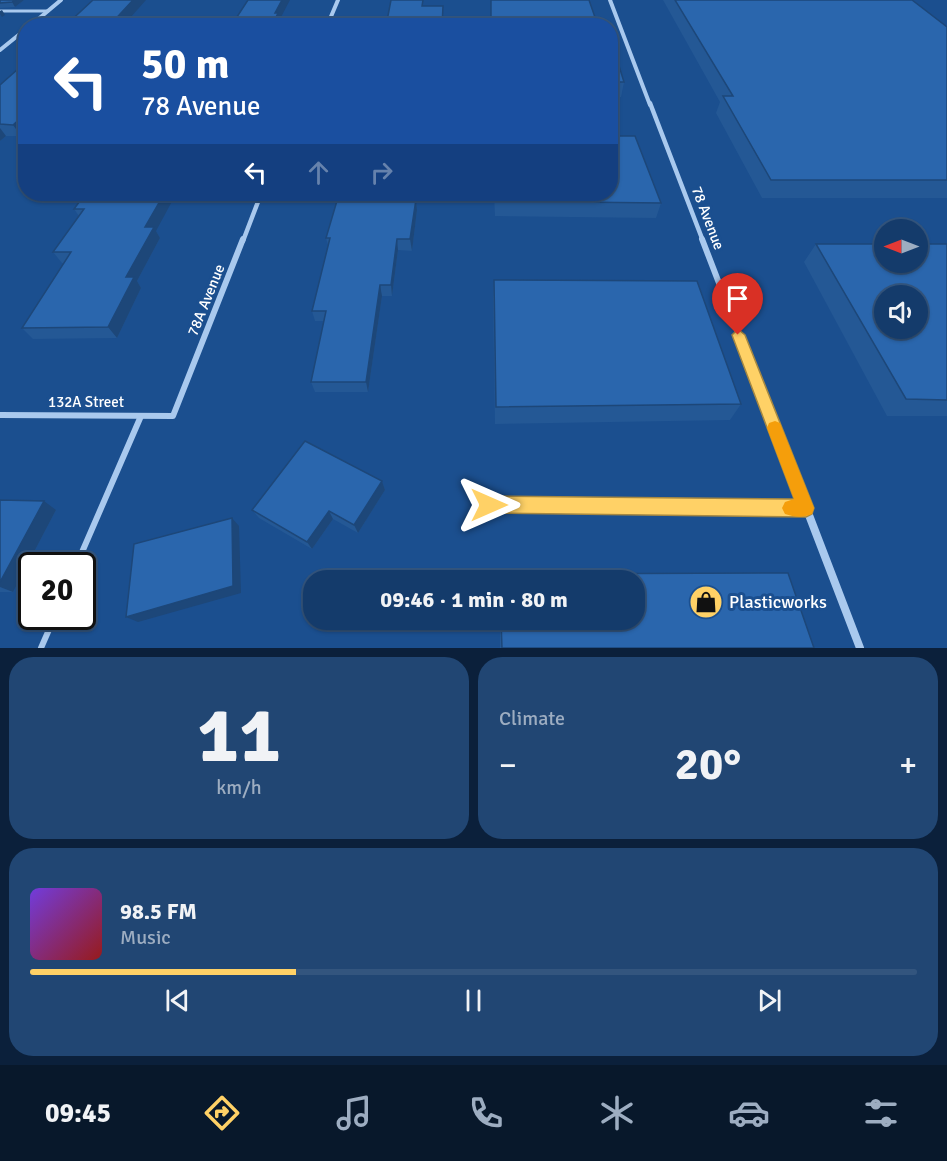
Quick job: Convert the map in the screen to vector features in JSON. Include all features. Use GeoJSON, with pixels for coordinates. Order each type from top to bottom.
{"type":"FeatureCollection","features":[{"type":"Feature","properties":{"kind":"street"},"geometry":{"type":"LineString","coordinates":[[40,18],[61,0]]}},
{"type":"Feature","properties":{"kind":"street"},"geometry":{"type":"LineString","coordinates":[[330,18],[338,0]]}},
{"type":"Feature","properties":{"kind":"street","name":"78 Avenue"},"geometry":{"type":"LineString","coordinates":[[610,0],[617,18]]}},
{"type":"Feature","properties":{"kind":"street","name":"78 Avenue"},"geometry":{"type":"LineString","coordinates":[[618,21],[860,648]]}},
{"type":"Feature","properties":{"kind":"street"},"geometry":{"type":"LineString","coordinates":[[0,50],[18,35]]}},
{"type":"Feature","properties":{"kind":"street","name":"78A Avenue"},"geometry":{"type":"LineString","coordinates":[[173,416],[258,201]]}},
{"type":"Feature","properties":{"kind":"street","name":"132A Street"},"geometry":{"type":"LineString","coordinates":[[0,414],[173,416]]}},
{"type":"Feature","properties":{"kind":"lane"},"geometry":{"type":"LineString","coordinates":[[0,11],[48,11]]}},
{"type":"Feature","properties":{"kind":"lane"},"geometry":{"type":"LineString","coordinates":[[82,552],[141,416]]}},
{"type":"Feature","properties":{"kind":"lane"},"geometry":{"type":"LineString","coordinates":[[489,505],[806,508]]}},
{"type":"Feature","properties":{"kind":"lane"},"geometry":{"type":"LineString","coordinates":[[41,648],[49,630]]}},
{"type":"Feature","properties":{"kind":"building"},"geometry":{"type":"Polygon","coordinates":[[[0,0],[15,0],[0,3],[0,0]]]}},
{"type":"Feature","properties":{"kind":"building"},"geometry":{"type":"Polygon","coordinates":[[[93,0],[133,0],[116,18],[74,18],[93,0]]]}},
{"type":"Feature","properties":{"kind":"building"},"geometry":{"type":"Polygon","coordinates":[[[248,0],[282,0],[275,13],[278,13],[276,18],[236,18],[248,0]]]}},
{"type":"Feature","properties":{"kind":"building"},"geometry":{"type":"Polygon","coordinates":[[[391,0],[423,0],[422,6],[443,6],[442,18],[388,18],[391,0]]]}},
{"type":"Feature","properties":{"kind":"building"},"geometry":{"type":"Polygon","coordinates":[[[491,0],[589,0],[595,18],[491,18],[491,0]]]}},
{"type":"Feature","properties":{"kind":"building"},"geometry":{"type":"Polygon","coordinates":[[[675,0],[912,0],[947,27],[947,180],[771,180],[723,96],[733,96],[675,0]]]}},
{"type":"Feature","properties":{"kind":"building"},"geometry":{"type":"Polygon","coordinates":[[[618,63],[624,82],[618,82],[618,63]]]}},
{"type":"Feature","properties":{"kind":"building"},"geometry":{"type":"Polygon","coordinates":[[[18,69],[18,120],[13,125],[0,124],[0,85],[18,69]]]}},
{"type":"Feature","properties":{"kind":"building"},"geometry":{"type":"Polygon","coordinates":[[[618,136],[635,136],[661,203],[496,201],[618,201],[618,136]]]}},
{"type":"Feature","properties":{"kind":"building"},"geometry":{"type":"Polygon","coordinates":[[[80,201],[160,201],[145,227],[154,227],[126,277],[134,277],[108,327],[22,328],[71,252],[53,252],[84,209],[74,209],[80,201]]]}},
{"type":"Feature","properties":{"kind":"building"},"geometry":{"type":"Polygon","coordinates":[[[337,201],[416,201],[410,239],[397,239],[391,285],[380,285],[366,382],[311,382],[326,311],[312,311],[330,238],[326,238],[337,201]]]}},
{"type":"Feature","properties":{"kind":"building"},"geometry":{"type":"Polygon","coordinates":[[[816,244],[874,244],[874,273],[928,273],[928,244],[947,244],[947,400],[906,399],[816,244]]]}},
{"type":"Feature","properties":{"kind":"building"},"geometry":{"type":"Polygon","coordinates":[[[494,280],[697,281],[741,404],[496,407],[494,280]]]}},
{"type":"Feature","properties":{"kind":"building"},"geometry":{"type":"Polygon","coordinates":[[[305,441],[382,481],[354,525],[329,511],[307,542],[252,510],[305,441]]]}},
{"type":"Feature","properties":{"kind":"building"},"geometry":{"type":"Polygon","coordinates":[[[0,500],[44,501],[0,582],[0,500]]]}},
{"type":"Feature","properties":{"kind":"building"},"geometry":{"type":"Polygon","coordinates":[[[232,518],[233,586],[126,617],[134,544],[232,518]]]}},
{"type":"Feature","properties":{"kind":"building","name":"Plasticworks"},"geometry":{"type":"Polygon","coordinates":[[[645,573],[788,573],[814,648],[502,648],[501,630],[645,630],[645,573]]]}},
{"type":"Feature","properties":{"kind":"slow traffic"},"geometry":{"type":"LineString","coordinates":[[775,428],[806,508],[791,508]]}},
{"type":"Feature","properties":{"kind":"place","name":"Plasticworks"},"geometry":{"type":"Point","coordinates":[706,602]}},
{"type":"Feature","properties":{"kind":"route"},"geometry":{"type":"LineString","coordinates":[[489,505],[806,508],[738,335]]}}]}
